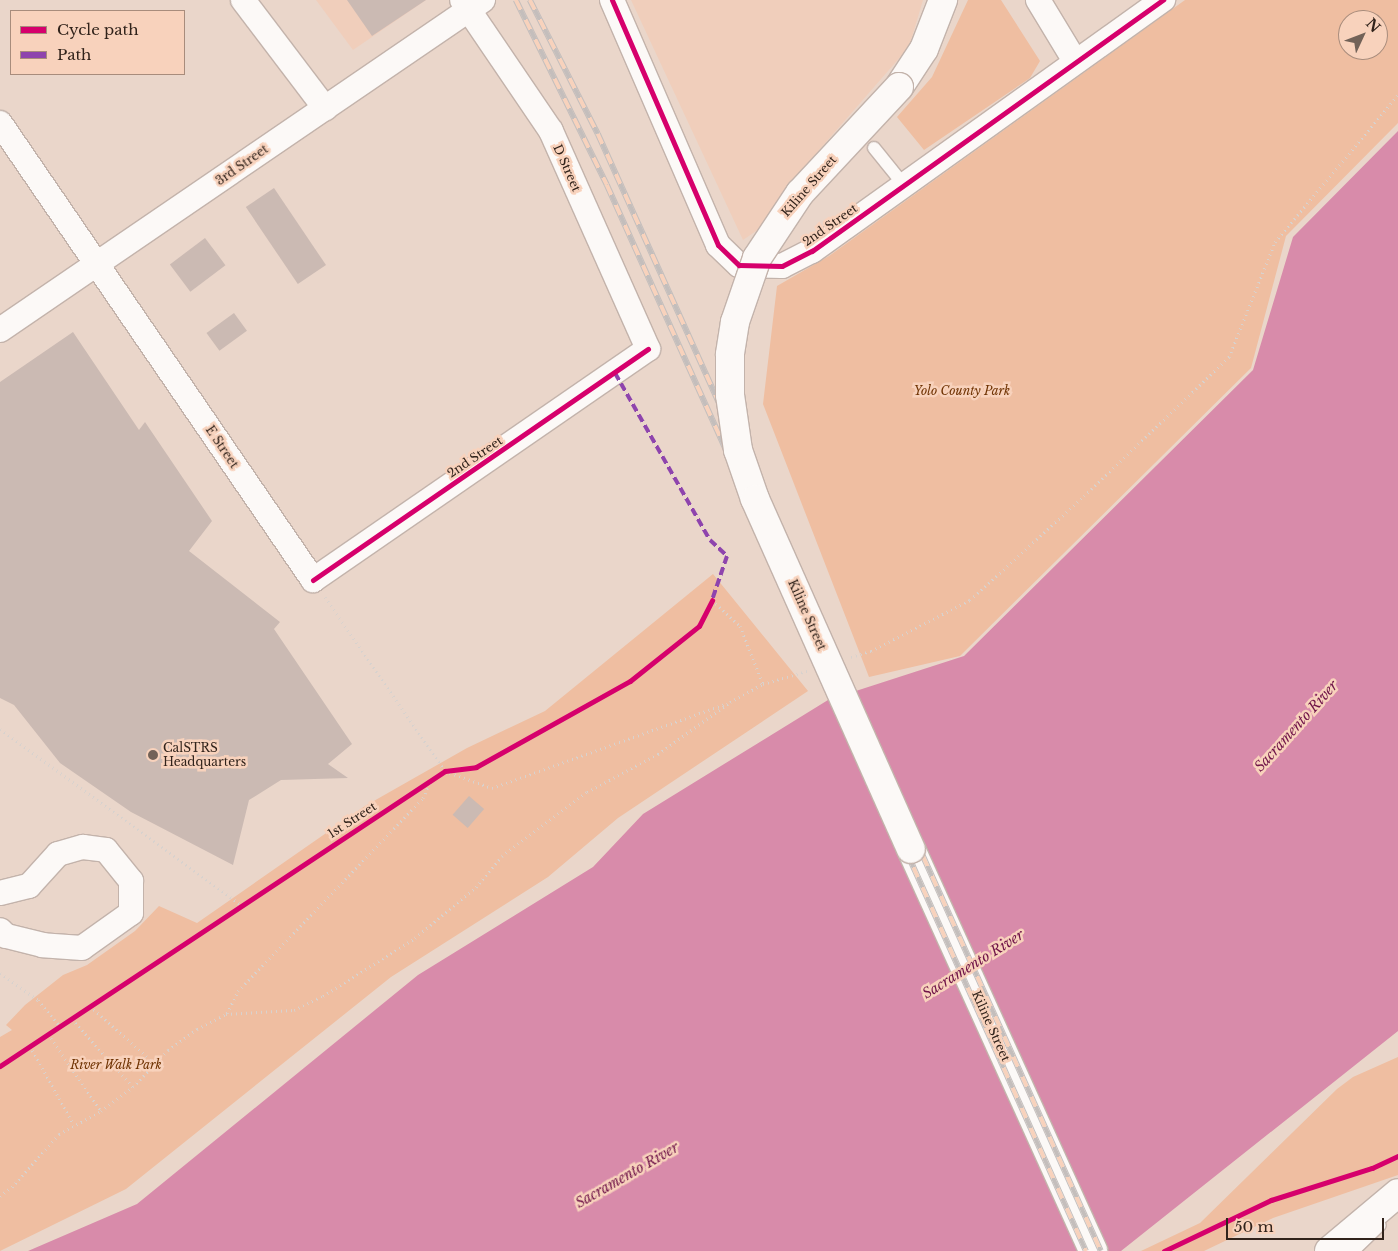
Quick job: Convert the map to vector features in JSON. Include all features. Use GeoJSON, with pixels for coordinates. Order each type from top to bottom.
{"type":"FeatureCollection","features":[{"type":"Feature","properties":{"kind":"main road","name":"Kiline Street"},"geometry":{"type":"LineString","coordinates":[[943,0],[924,49],[899,87],[800,193],[757,258],[744,289],[730,355],[733,425],[743,467],[758,507],[1093,1251]]}},
{"type":"Feature","properties":{"kind":"main road"},"geometry":{"type":"LineString","coordinates":[[1329,1251],[1398,1193]]}},
{"type":"Feature","properties":{"kind":"street"},"geometry":{"type":"LineString","coordinates":[[243,0],[324,108]]}},
{"type":"Feature","properties":{"kind":"street","name":"2nd Street"},"geometry":{"type":"LineString","coordinates":[[612,0],[718,245],[739,265],[782,266],[812,251],[1075,61],[1163,0]]}},
{"type":"Feature","properties":{"kind":"street"},"geometry":{"type":"LineString","coordinates":[[1038,0],[1075,61]]}},
{"type":"Feature","properties":{"kind":"street","name":"3rd Street"},"geometry":{"type":"LineString","coordinates":[[0,330],[324,108],[471,3]]}},
{"type":"Feature","properties":{"kind":"street","name":"D Street"},"geometry":{"type":"LineString","coordinates":[[471,3],[551,131],[648,349]]}},
{"type":"Feature","properties":{"kind":"street","name":"E Street"},"geometry":{"type":"LineString","coordinates":[[0,123],[313,580]]}},
{"type":"Feature","properties":{"kind":"street","name":"2nd Street"},"geometry":{"type":"LineString","coordinates":[[313,580],[648,349]]}},
{"type":"Feature","properties":{"kind":"street"},"geometry":{"type":"LineString","coordinates":[[0,893],[29,886],[58,854],[83,847],[106,850],[131,881],[131,913],[82,948],[43,945],[6,936],[0,930]]}},
{"type":"Feature","properties":{"kind":"lane"},"geometry":{"type":"LineString","coordinates":[[874,148],[904,184]]}},
{"type":"Feature","properties":{"kind":"lane"},"geometry":{"type":"LineString","coordinates":[[1353,1251],[1398,1210]]}},
{"type":"Feature","properties":{"kind":"path"},"geometry":{"type":"LineString","coordinates":[[871,651],[970,600],[1084,496],[1229,356],[1275,242],[1398,95]]}},
{"type":"Feature","properties":{"kind":"path"},"geometry":{"type":"LineString","coordinates":[[313,580],[445,771],[492,788],[730,702]]}},
{"type":"Feature","properties":{"kind":"path"},"geometry":{"type":"LineString","coordinates":[[0,1196],[12,1187],[59,1134],[101,1111],[134,1087],[154,1063],[197,1029],[226,1014],[294,1010],[323,996],[415,938],[476,887],[502,856],[587,792],[658,754],[730,702],[763,684],[740,626],[712,600],[708,609]]}},
{"type":"Feature","properties":{"kind":"path"},"geometry":{"type":"LineString","coordinates":[[0,729],[243,903],[233,909]]}},
{"type":"Feature","properties":{"kind":"path"},"geometry":{"type":"LineString","coordinates":[[423,785],[445,771],[460,769]]}},
{"type":"Feature","properties":{"kind":"path"},"geometry":{"type":"LineString","coordinates":[[226,1014],[238,991],[423,798],[431,780]]}},
{"type":"Feature","properties":{"kind":"path"},"geometry":{"type":"LineString","coordinates":[[0,973],[38,1000],[60,1026]]}},
{"type":"Feature","properties":{"kind":"path"},"geometry":{"type":"LineString","coordinates":[[84,1010],[93,1004],[154,1063]]}},
{"type":"Feature","properties":{"kind":"path"},"geometry":{"type":"LineString","coordinates":[[42,1038],[78,1014]]}},
{"type":"Feature","properties":{"kind":"path"},"geometry":{"type":"LineString","coordinates":[[72,1019],[134,1087]]}},
{"type":"Feature","properties":{"kind":"path"},"geometry":{"type":"LineString","coordinates":[[48,1034],[101,1111]]}},
{"type":"Feature","properties":{"kind":"path"},"geometry":{"type":"LineString","coordinates":[[23,1051],[36,1042]]}},
{"type":"Feature","properties":{"kind":"path"},"geometry":{"type":"LineString","coordinates":[[30,1046],[74,1126]]}},
{"type":"Feature","properties":{"kind":"shaded area"},"geometry":{"type":"Polygon","coordinates":[[[316,0],[426,0],[353,50],[316,0]]]}},
{"type":"Feature","properties":{"kind":"shaded area"},"geometry":{"type":"Polygon","coordinates":[[[631,0],[923,0],[909,47],[806,165],[762,227],[743,240],[631,0]]]}},
{"type":"Feature","properties":{"kind":"green space"},"geometry":{"type":"Polygon","coordinates":[[[968,0],[1001,0],[1040,61],[1030,78],[924,150],[897,117],[932,77],[968,0]]]}},
{"type":"Feature","properties":{"kind":"green space","name":"Yolo County Park"},"geometry":{"type":"Polygon","coordinates":[[[1185,0],[1398,0],[1398,123],[1286,236],[1251,368],[960,656],[869,677],[763,404],[777,286],[829,256],[1185,0]]]}},
{"type":"Feature","properties":{"kind":"green space","name":"River Walk Park"},"geometry":{"type":"Polygon","coordinates":[[[713,574],[808,691],[618,818],[548,877],[391,977],[126,1189],[0,1251],[0,1037],[12,1030],[6,1025],[25,1005],[63,975],[87,965],[135,931],[159,906],[197,923],[365,806],[467,748],[545,711],[713,574]]]}},
{"type":"Feature","properties":{"kind":"green space"},"geometry":{"type":"Polygon","coordinates":[[[1398,1057],[1398,1175],[1273,1218],[1204,1251],[1141,1251],[1200,1223],[1337,1089],[1353,1077],[1398,1057]]]}},
{"type":"Feature","properties":{"kind":"water","name":"Sacramento River"},"geometry":{"type":"Polygon","coordinates":[[[1398,131],[1398,1031],[1121,1251],[28,1251],[137,1204],[418,975],[593,867],[643,814],[828,700],[964,656],[1253,370],[1293,237],[1398,131]]]}},
{"type":"Feature","properties":{"kind":"building"},"geometry":{"type":"Polygon","coordinates":[[[347,0],[426,0],[372,36],[347,0]]]}},
{"type":"Feature","properties":{"kind":"building"},"geometry":{"type":"Polygon","coordinates":[[[274,188],[326,265],[298,284],[246,207],[274,188]]]}},
{"type":"Feature","properties":{"kind":"building"},"geometry":{"type":"Polygon","coordinates":[[[205,238],[225,265],[190,292],[170,264],[205,238]]]}},
{"type":"Feature","properties":{"kind":"building"},"geometry":{"type":"Polygon","coordinates":[[[234,313],[247,331],[219,351],[206,333],[234,313]]]}},
{"type":"Feature","properties":{"kind":"building"},"geometry":{"type":"Polygon","coordinates":[[[73,332],[139,430],[145,422],[212,521],[189,551],[280,622],[274,629],[352,744],[328,764],[348,778],[281,780],[249,800],[233,865],[131,812],[60,763],[14,705],[0,698],[0,382],[73,332]]]}},
{"type":"Feature","properties":{"kind":"building"},"geometry":{"type":"Polygon","coordinates":[[[469,796],[484,809],[468,828],[453,815],[469,796]]]}},
{"type":"Feature","properties":{"kind":"railway"},"geometry":{"type":"LineString","coordinates":[[516,0],[607,185],[1086,1251]]}},
{"type":"Feature","properties":{"kind":"railway"},"geometry":{"type":"LineString","coordinates":[[530,0],[598,134],[1101,1251]]}},
{"type":"Feature","properties":{"kind":"marked path"},"geometry":{"type":"LineString","coordinates":[[615,373],[710,540],[727,556],[712,600]]}},
{"type":"Feature","properties":{"kind":"cycle path"},"geometry":{"type":"LineString","coordinates":[[612,0],[718,245],[739,265],[782,266],[812,251],[1163,0]]}},
{"type":"Feature","properties":{"kind":"cycle path"},"geometry":{"type":"LineString","coordinates":[[313,580],[648,349]]}},
{"type":"Feature","properties":{"kind":"cycle path","name":"1st Street"},"geometry":{"type":"LineString","coordinates":[[0,1066],[445,771],[476,767],[630,681],[699,626],[712,600]]}},
{"type":"Feature","properties":{"kind":"cycle path"},"geometry":{"type":"LineString","coordinates":[[1164,1251],[1271,1200],[1372,1168],[1398,1156]]}},
{"type":"Feature","properties":{"kind":"place","name":"CalSTRS Headquarters"},"geometry":{"type":"Point","coordinates":[153,755]}}]}
